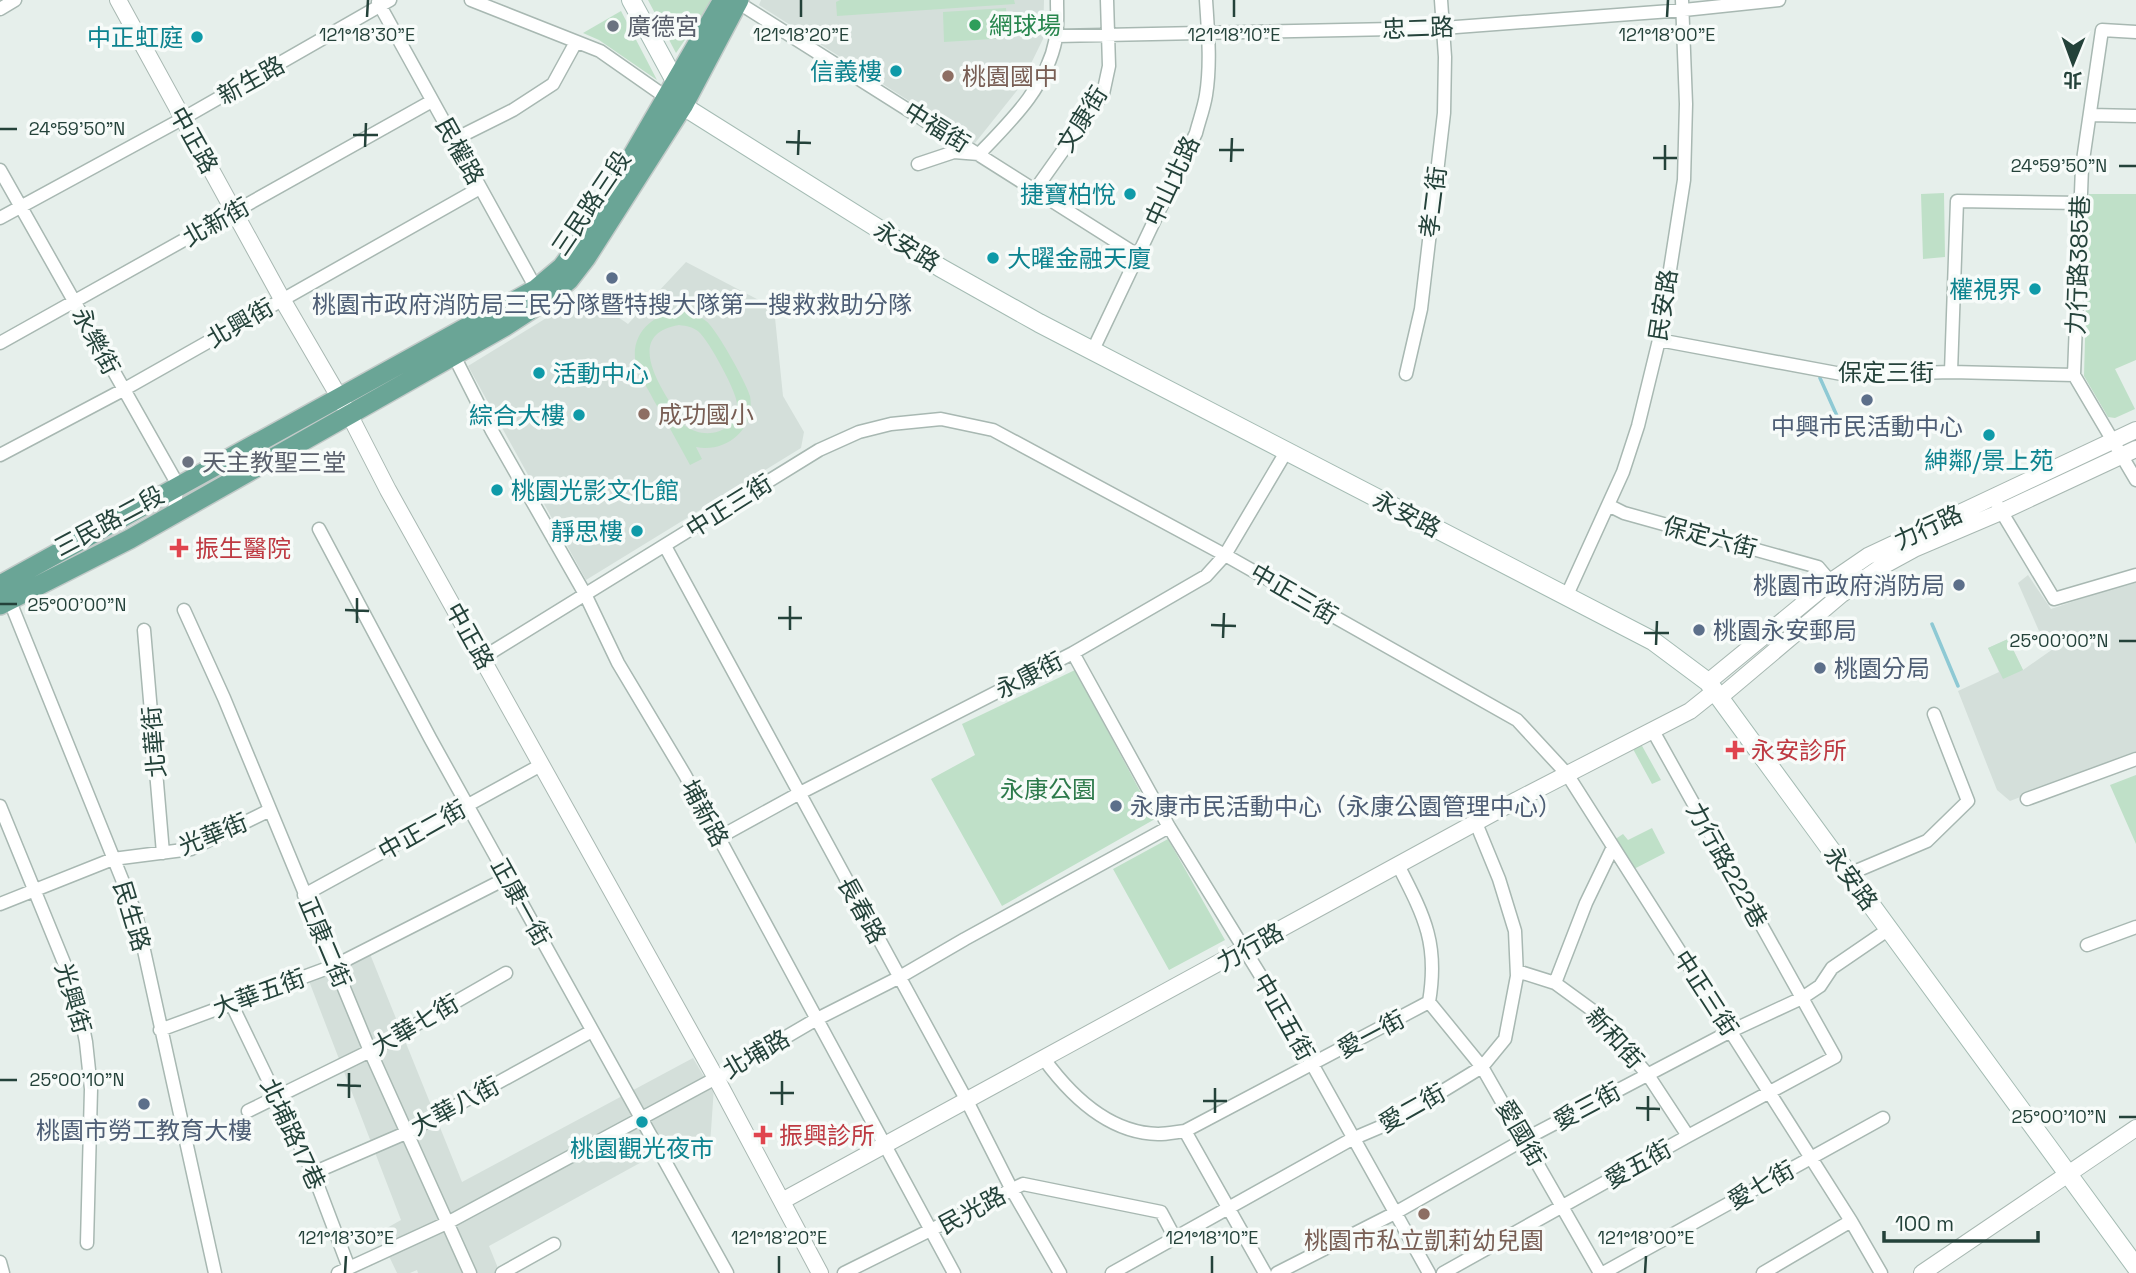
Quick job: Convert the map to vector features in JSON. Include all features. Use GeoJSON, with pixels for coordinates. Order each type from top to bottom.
{"type":"FeatureCollection","features":[{"type":"Feature","properties":{"kind":"main road"},"geometry":{"type":"LineString","coordinates":[[631,0],[675,95]]}},
{"type":"Feature","properties":{"kind":"main road","name":"三民路三段"},"geometry":{"type":"LineString","coordinates":[[344,405],[454,356],[540,295],[588,232],[733,1]]}},
{"type":"Feature","properties":{"kind":"main road","name":"永安路"},"geometry":{"type":"LineString","coordinates":[[675,95],[941,268],[1092,352],[1653,641],[1714,690],[2136,1266]]}},
{"type":"Feature","properties":{"kind":"main road","name":"三民路三段"},"geometry":{"type":"LineString","coordinates":[[344,405],[540,295]]}},
{"type":"Feature","properties":{"kind":"main road","name":"三民路二段"},"geometry":{"type":"LineString","coordinates":[[3,590],[178,485],[344,405]]}},
{"type":"Feature","properties":{"kind":"main road","name":"三民路二段"},"geometry":{"type":"LineString","coordinates":[[3,590],[173,514],[344,405]]}},
{"type":"Feature","properties":{"kind":"street"},"geometry":{"type":"LineString","coordinates":[[0,9],[15,0]]}},
{"type":"Feature","properties":{"kind":"street","name":"中正路"},"geometry":{"type":"LineString","coordinates":[[118,0],[716,1077],[820,1273]]}},
{"type":"Feature","properties":{"kind":"street","name":"永安路"},"geometry":{"type":"LineString","coordinates":[[471,0],[600,51],[675,95]]}},
{"type":"Feature","properties":{"kind":"street"},"geometry":{"type":"LineString","coordinates":[[918,164],[954,152],[979,154],[1017,115],[1042,80],[1056,36],[1057,0]]}},
{"type":"Feature","properties":{"kind":"street","name":"文康街"},"geometry":{"type":"LineString","coordinates":[[1035,190],[1103,94],[1109,66],[1107,0]]}},
{"type":"Feature","properties":{"kind":"street","name":"中山北路"},"geometry":{"type":"LineString","coordinates":[[1092,352],[1196,133],[1206,97],[1209,33],[1206,0]]}},
{"type":"Feature","properties":{"kind":"street","name":"孝二街"},"geometry":{"type":"LineString","coordinates":[[1406,374],[1421,309],[1444,113],[1441,0]]}},
{"type":"Feature","properties":{"kind":"street","name":"忠二路"},"geometry":{"type":"LineString","coordinates":[[1056,36],[1443,28],[1683,5],[1779,0]]}},
{"type":"Feature","properties":{"kind":"street","name":"中福街"},"geometry":{"type":"LineString","coordinates":[[733,1],[1139,256]]}},
{"type":"Feature","properties":{"kind":"street","name":"新生路"},"geometry":{"type":"LineString","coordinates":[[0,219],[182,119],[382,2]]}},
{"type":"Feature","properties":{"kind":"street","name":"民權路"},"geometry":{"type":"LineString","coordinates":[[382,2],[453,140],[540,295]]}},
{"type":"Feature","properties":{"kind":"street","name":"民安路"},"geometry":{"type":"LineString","coordinates":[[1567,596],[1623,472],[1638,426],[1659,340],[1684,180],[1686,104],[1683,5]]}},
{"type":"Feature","properties":{"kind":"street","name":"力行路385巷"},"geometry":{"type":"LineString","coordinates":[[2074,375],[2082,167],[2102,30],[2136,32]]}},
{"type":"Feature","properties":{"kind":"street"},"geometry":{"type":"LineString","coordinates":[[453,140],[513,110],[553,84],[576,42]]}},
{"type":"Feature","properties":{"kind":"street","name":"北新街"},"geometry":{"type":"LineString","coordinates":[[0,343],[432,101]]}},
{"type":"Feature","properties":{"kind":"street"},"geometry":{"type":"LineString","coordinates":[[2090,115],[2136,116]]}},
{"type":"Feature","properties":{"kind":"street","name":"永樂街"},"geometry":{"type":"LineString","coordinates":[[0,170],[178,485]]}},
{"type":"Feature","properties":{"kind":"street","name":"北興街"},"geometry":{"type":"LineString","coordinates":[[0,455],[123,390],[480,188]]}},
{"type":"Feature","properties":{"kind":"street"},"geometry":{"type":"LineString","coordinates":[[1951,372],[1957,201],[2081,204]]}},
{"type":"Feature","properties":{"kind":"street","name":"保定三街"},"geometry":{"type":"LineString","coordinates":[[1659,340],[1847,375],[1951,372],[2074,375]]}},
{"type":"Feature","properties":{"kind":"street","name":"埔新路"},"geometry":{"type":"LineString","coordinates":[[454,356],[492,431],[585,594],[618,663],[685,775],[954,1273]]}},
{"type":"Feature","properties":{"kind":"street"},"geometry":{"type":"LineString","coordinates":[[2074,375],[2124,448],[2136,480]]}},
{"type":"Feature","properties":{"kind":"street","name":"中正三街"},"geometry":{"type":"LineString","coordinates":[[482,658],[819,450],[891,424],[941,419],[993,430],[1225,555],[1517,720],[1567,774],[1612,849],[1851,1221],[1881,1273]]}},
{"type":"Feature","properties":{"kind":"street","name":"力行路"},"geometry":{"type":"LineString","coordinates":[[1714,690],[1881,567],[1914,549],[2001,512],[2124,448],[2136,430]]}},
{"type":"Feature","properties":{"kind":"street","name":"力行路"},"geometry":{"type":"LineString","coordinates":[[782,1200],[1398,865],[1690,711],[1830,582],[1868,556],[1993,497],[2124,448]]}},
{"type":"Feature","properties":{"kind":"street","name":"永康街"},"geometry":{"type":"LineString","coordinates":[[718,838],[1073,653],[1206,576],[1225,555],[1286,452]]}},
{"type":"Feature","properties":{"kind":"street"},"geometry":{"type":"LineString","coordinates":[[173,514],[178,485]]}},
{"type":"Feature","properties":{"kind":"street"},"geometry":{"type":"LineString","coordinates":[[1993,497],[2054,599],[2136,576]]}},
{"type":"Feature","properties":{"kind":"street","name":"保定六街"},"geometry":{"type":"LineString","coordinates":[[1608,505],[1624,513],[1818,567],[1842,594]]}},
{"type":"Feature","properties":{"kind":"street","name":"正康一街"},"geometry":{"type":"LineString","coordinates":[[319,529],[467,805],[727,1273]]}},
{"type":"Feature","properties":{"kind":"street","name":"長春路"},"geometry":{"type":"LineString","coordinates":[[665,546],[967,1101],[1011,1188],[1060,1273]]}},
{"type":"Feature","properties":{"kind":"street","name":"民生路"},"geometry":{"type":"LineString","coordinates":[[3,590],[136,914],[215,1273]]}},
{"type":"Feature","properties":{"kind":"street","name":"正康二街"},"geometry":{"type":"LineString","coordinates":[[184,610],[224,698],[370,1051],[470,1273]]}},
{"type":"Feature","properties":{"kind":"street","name":"北華街"},"geometry":{"type":"LineString","coordinates":[[144,630],[163,853]]}},
{"type":"Feature","properties":{"kind":"street","name":"中正五街"},"geometry":{"type":"LineString","coordinates":[[1073,653],[1169,827],[1312,1065],[1429,1273]]}},
{"type":"Feature","properties":{"kind":"street"},"geometry":{"type":"LineString","coordinates":[[1849,874],[1927,841],[1968,801],[1934,714]]}},
{"type":"Feature","properties":{"kind":"street","name":"力行路222巷"},"geometry":{"type":"LineString","coordinates":[[1653,731],[1835,1057]]}},
{"type":"Feature","properties":{"kind":"street"},"geometry":{"type":"LineString","coordinates":[[2027,799],[2136,759]]}},
{"type":"Feature","properties":{"kind":"street","name":"中正二街"},"geometry":{"type":"LineString","coordinates":[[304,895],[541,765]]}},
{"type":"Feature","properties":{"kind":"street","name":"光興街"},"geometry":{"type":"LineString","coordinates":[[0,806],[76,992],[86,1042],[91,1089],[88,1243]]}},
{"type":"Feature","properties":{"kind":"street","name":"光華街"},"geometry":{"type":"LineString","coordinates":[[0,904],[113,859],[191,849],[271,810]]}},
{"type":"Feature","properties":{"kind":"street","name":"愛二街"},"geometry":{"type":"LineString","coordinates":[[1112,1273],[1352,1139],[1392,1122],[1482,1067],[1505,1040],[1514,1002],[1517,971],[1515,931],[1499,879],[1476,823]]}},
{"type":"Feature","properties":{"kind":"street","name":"北埔路"},"geometry":{"type":"LineString","coordinates":[[344,1270],[449,1222],[1169,827]]}},
{"type":"Feature","properties":{"kind":"street"},"geometry":{"type":"LineString","coordinates":[[1555,983],[1586,903],[1612,849]]}},
{"type":"Feature","properties":{"kind":"street","name":"愛一街"},"geometry":{"type":"LineString","coordinates":[[1044,1059],[1062,1084],[1103,1117],[1128,1129],[1158,1134],[1185,1131],[1429,1002],[1434,968],[1427,926],[1398,865]]}},
{"type":"Feature","properties":{"kind":"street","name":"大華五街"},"geometry":{"type":"LineString","coordinates":[[160,1030],[336,965],[508,878]]}},
{"type":"Feature","properties":{"kind":"street"},"geometry":{"type":"LineString","coordinates":[[2087,945],[2136,927]]}},
{"type":"Feature","properties":{"kind":"street","name":"愛三街"},"geometry":{"type":"LineString","coordinates":[[1277,1273],[1395,1213],[1525,1139],[1731,1031],[1802,998],[1821,986],[1832,968],[1889,929]]}},
{"type":"Feature","properties":{"kind":"street","name":"新和街"},"geometry":{"type":"LineString","coordinates":[[1517,971],[1555,983],[1592,1010],[1647,1075],[1688,1136]]}},
{"type":"Feature","properties":{"kind":"street","name":"大華七街"},"geometry":{"type":"LineString","coordinates":[[248,1111],[370,1051],[506,973]]}},
{"type":"Feature","properties":{"kind":"street","name":"愛國街"},"geometry":{"type":"LineString","coordinates":[[1429,1002],[1482,1067],[1601,1273]]}},
{"type":"Feature","properties":{"kind":"street","name":"北埔路17巷"},"geometry":{"type":"LineString","coordinates":[[231,1003],[313,1173],[344,1270]]}},
{"type":"Feature","properties":{"kind":"street","name":"大華八街"},"geometry":{"type":"LineString","coordinates":[[313,1173],[408,1132],[592,1031]]}},
{"type":"Feature","properties":{"kind":"street","name":"愛五街"},"geometry":{"type":"LineString","coordinates":[[1443,1273],[1835,1057]]}},
{"type":"Feature","properties":{"kind":"street","name":"愛七街"},"geometry":{"type":"LineString","coordinates":[[1601,1273],[1883,1118]]}},
{"type":"Feature","properties":{"kind":"street"},"geometry":{"type":"LineString","coordinates":[[1922,1273],[2136,1128]]}},
{"type":"Feature","properties":{"kind":"street"},"geometry":{"type":"LineString","coordinates":[[1185,1131],[1265,1273]]}},
{"type":"Feature","properties":{"kind":"street","name":"民光路"},"geometry":{"type":"LineString","coordinates":[[844,1273],[1023,1184],[1161,1212],[1175,1238]]}},
{"type":"Feature","properties":{"kind":"street"},"geometry":{"type":"LineString","coordinates":[[1763,1273],[1851,1221]]}},
{"type":"Feature","properties":{"kind":"street"},"geometry":{"type":"LineString","coordinates":[[502,1273],[554,1244]]}},
{"type":"Feature","properties":{"kind":"street"},"geometry":{"type":"LineString","coordinates":[[0,1262],[3,1273]]}},
{"type":"Feature","properties":{"kind":"shaded area","name":"桃園國中"},"geometry":{"type":"Polygon","coordinates":[[[761,0],[1044,0],[1043,39],[1019,88],[975,143],[759,5],[761,0]]]}},
{"type":"Feature","properties":{"kind":"shaded area","name":"成功國小"},"geometry":{"type":"Polygon","coordinates":[[[686,262],[774,308],[783,396],[804,432],[801,448],[586,580],[468,366],[548,317],[581,291],[628,324],[686,262]]]}},
{"type":"Feature","properties":{"kind":"shaded area"},"geometry":{"type":"Polygon","coordinates":[[[2028,575],[2051,609],[2136,580],[2136,753],[2010,801],[1997,790],[1958,691],[1999,672],[1988,648],[2008,639],[2023,670],[2053,649],[2039,631],[2018,583],[2028,575]]]}},
{"type":"Feature","properties":{"kind":"shaded area","name":"桃園觀光夜市"},"geometry":{"type":"Polygon","coordinates":[[[370,954],[462,1182],[693,1058],[714,1087],[710,1145],[691,1152],[678,1142],[489,1246],[500,1273],[418,1273],[417,1270],[397,1273],[378,1233],[401,1220],[309,981],[370,954]]]}},
{"type":"Feature","properties":{"kind":"green space"},"geometry":{"type":"Polygon","coordinates":[[[648,0],[712,0],[676,53],[648,0]]]}},
{"type":"Feature","properties":{"kind":"green space"},"geometry":{"type":"Polygon","coordinates":[[[1014,0],[1015,4],[837,16],[836,2],[1014,0]]]}},
{"type":"Feature","properties":{"kind":"green space","name":"網球場"},"geometry":{"type":"Polygon","coordinates":[[[1006,8],[1008,38],[944,42],[943,12],[1006,8]]]}},
{"type":"Feature","properties":{"kind":"green space"},"geometry":{"type":"Polygon","coordinates":[[[621,11],[657,80],[599,40],[583,33],[621,11]]]}},
{"type":"Feature","properties":{"kind":"green space"},"geometry":{"type":"Polygon","coordinates":[[[1944,193],[1945,257],[1923,259],[1921,194],[1944,193]]]}},
{"type":"Feature","properties":{"kind":"green space"},"geometry":{"type":"Polygon","coordinates":[[[2089,194],[2136,194],[2136,360],[2115,369],[2135,409],[2115,418],[2108,417],[2084,376],[2089,194]]]}},
{"type":"Feature","properties":{"kind":"green space"},"geometry":{"type":"Polygon","coordinates":[[[681,311],[694,314],[711,326],[731,357],[750,396],[751,408],[743,428],[728,442],[707,448],[696,447],[702,459],[690,465],[636,365],[636,344],[645,327],[671,313],[681,311]],[[679,325],[661,331],[652,341],[650,354],[653,369],[685,426],[701,433],[718,432],[731,422],[735,414],[736,398],[704,337],[690,327],[679,325]]]}},
{"type":"Feature","properties":{"kind":"green space"},"geometry":{"type":"Polygon","coordinates":[[[2008,639],[2023,670],[2003,679],[1988,648],[2008,639]]]}},
{"type":"Feature","properties":{"kind":"green space","name":"永康公園"},"geometry":{"type":"Polygon","coordinates":[[[1075,670],[1155,819],[1002,906],[931,779],[975,755],[962,724],[1075,670]]]}},
{"type":"Feature","properties":{"kind":"green space"},"geometry":{"type":"Polygon","coordinates":[[[1641,744],[1661,780],[1652,784],[1633,749],[1641,744]]]}},
{"type":"Feature","properties":{"kind":"green space"},"geometry":{"type":"Polygon","coordinates":[[[2136,775],[2136,844],[2110,785],[2136,775]]]}},
{"type":"Feature","properties":{"kind":"green space"},"geometry":{"type":"Polygon","coordinates":[[[1652,828],[1665,853],[1630,871],[1615,846],[1617,838],[1623,834],[1628,840],[1652,828]]]}},
{"type":"Feature","properties":{"kind":"green space","name":"永康公園"},"geometry":{"type":"Polygon","coordinates":[[[1168,839],[1225,940],[1169,970],[1113,869],[1168,839]]]}},
{"type":"Feature","properties":{"kind":"waterway"},"geometry":{"type":"LineString","coordinates":[[1820,378],[1837,416]]}},
{"type":"Feature","properties":{"kind":"waterway"},"geometry":{"type":"LineString","coordinates":[[1932,624],[1958,686]]}},
{"type":"Feature","properties":{"kind":"place","name":"網球場"},"geometry":{"type":"Point","coordinates":[975,25]}},
{"type":"Feature","properties":{"kind":"place","name":"廣德宮"},"geometry":{"type":"Point","coordinates":[613,26]}},
{"type":"Feature","properties":{"kind":"place","name":"中正虹庭"},"geometry":{"type":"Point","coordinates":[197,37]}},
{"type":"Feature","properties":{"kind":"place","name":"信義樓"},"geometry":{"type":"Point","coordinates":[896,71]}},
{"type":"Feature","properties":{"kind":"place","name":"桃園國中"},"geometry":{"type":"Point","coordinates":[948,76]}},
{"type":"Feature","properties":{"kind":"place","name":"捷寶柏悅"},"geometry":{"type":"Point","coordinates":[1130,194]}},
{"type":"Feature","properties":{"kind":"place","name":"大曜金融天廈"},"geometry":{"type":"Point","coordinates":[993,258]}},
{"type":"Feature","properties":{"kind":"place","name":"桃園市政府消防局三民分隊暨特搜大隊第一搜救救助分隊"},"geometry":{"type":"Point","coordinates":[612,278]}},
{"type":"Feature","properties":{"kind":"place","name":"權視界"},"geometry":{"type":"Point","coordinates":[2035,289]}},
{"type":"Feature","properties":{"kind":"place","name":"活動中心"},"geometry":{"type":"Point","coordinates":[539,373]}},
{"type":"Feature","properties":{"kind":"place","name":"中興市民活動中心"},"geometry":{"type":"Point","coordinates":[1867,400]}},
{"type":"Feature","properties":{"kind":"place","name":"成功國小"},"geometry":{"type":"Point","coordinates":[644,414]}},
{"type":"Feature","properties":{"kind":"place","name":"綜合大樓"},"geometry":{"type":"Point","coordinates":[579,415]}},
{"type":"Feature","properties":{"kind":"place","name":"紳鄰/景上苑"},"geometry":{"type":"Point","coordinates":[1989,435]}},
{"type":"Feature","properties":{"kind":"place","name":"天主教聖三堂"},"geometry":{"type":"Point","coordinates":[188,462]}},
{"type":"Feature","properties":{"kind":"place","name":"桃園光影文化館"},"geometry":{"type":"Point","coordinates":[497,490]}},
{"type":"Feature","properties":{"kind":"place","name":"靜思樓"},"geometry":{"type":"Point","coordinates":[637,531]}},
{"type":"Feature","properties":{"kind":"place","name":"振生醫院"},"geometry":{"type":"Point","coordinates":[179,548]}},
{"type":"Feature","properties":{"kind":"place","name":"桃園市政府消防局"},"geometry":{"type":"Point","coordinates":[1959,585]}},
{"type":"Feature","properties":{"kind":"place","name":"桃園永安郵局"},"geometry":{"type":"Point","coordinates":[1699,630]}},
{"type":"Feature","properties":{"kind":"place","name":"桃園分局"},"geometry":{"type":"Point","coordinates":[1820,668]}},
{"type":"Feature","properties":{"kind":"place","name":"永安診所"},"geometry":{"type":"Point","coordinates":[1735,750]}},
{"type":"Feature","properties":{"kind":"place","name":"永康市民活動中心（永康公園管理中心）"},"geometry":{"type":"Point","coordinates":[1116,806]}},
{"type":"Feature","properties":{"kind":"place","name":"桃園市勞工教育大樓"},"geometry":{"type":"Point","coordinates":[144,1104]}},
{"type":"Feature","properties":{"kind":"place","name":"桃園觀光夜市"},"geometry":{"type":"Point","coordinates":[642,1122]}},
{"type":"Feature","properties":{"kind":"place","name":"振興診所"},"geometry":{"type":"Point","coordinates":[763,1135]}},
{"type":"Feature","properties":{"kind":"place","name":"桃園市私立凱莉幼兒園"},"geometry":{"type":"Point","coordinates":[1424,1214]}}]}
